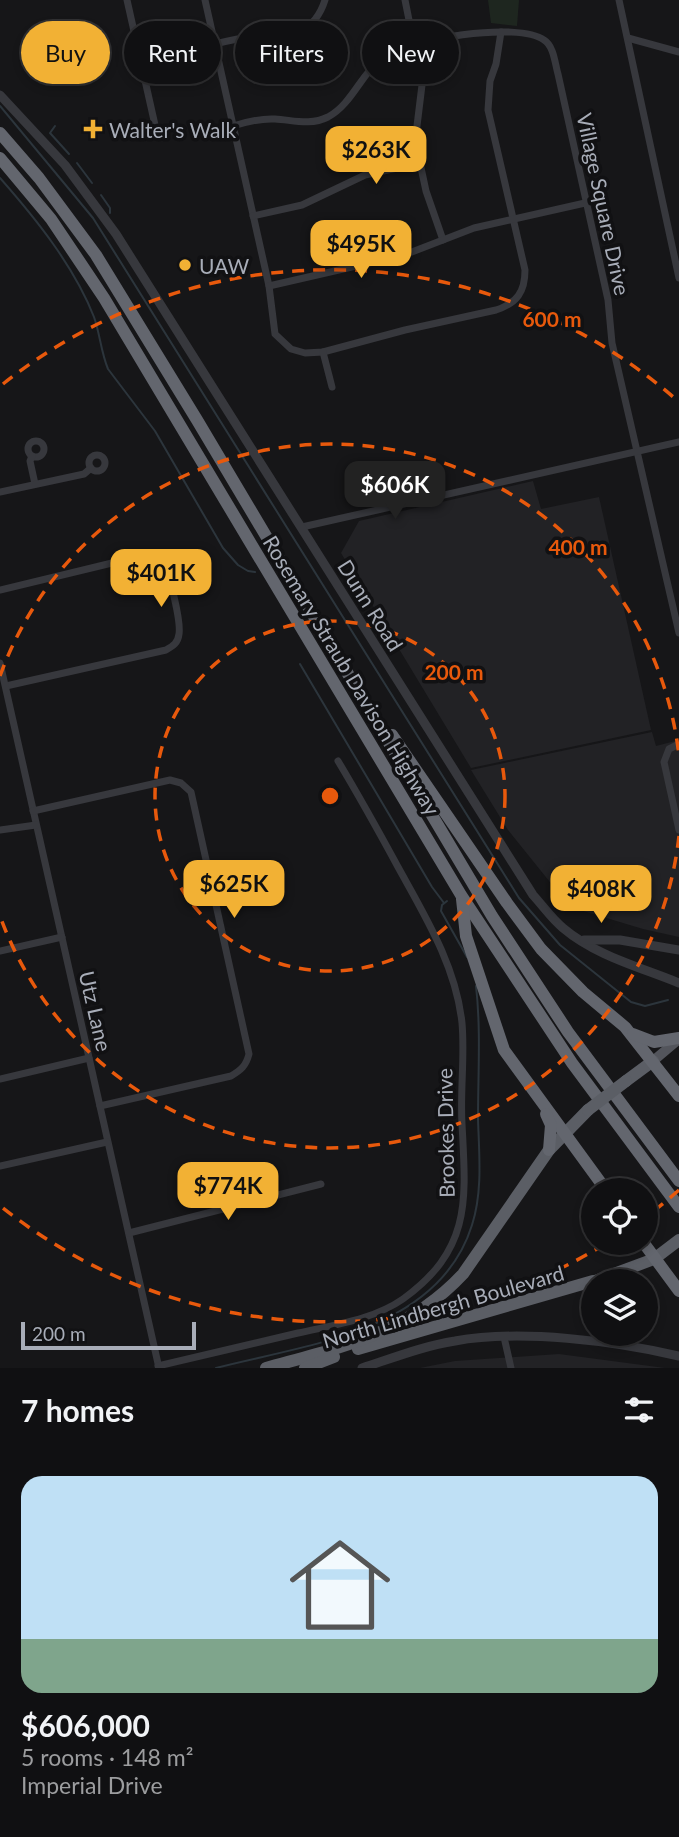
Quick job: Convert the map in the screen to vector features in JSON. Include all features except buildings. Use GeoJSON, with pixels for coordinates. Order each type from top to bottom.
{"type":"FeatureCollection","features":[{"type":"Feature","properties":{"kind":"highway","name":"Rosemary Straub Davison Highway"},"geometry":{"type":"LineString","coordinates":[[0,133],[39,178],[96,255],[447,843],[526,970],[586,1058],[679,1181]]}},
{"type":"Feature","properties":{"kind":"highway","name":"Rosemary Straub Davison Highway"},"geometry":{"type":"LineString","coordinates":[[0,158],[51,219],[104,298],[461,895],[579,1072],[679,1207]]}},
{"type":"Feature","properties":{"kind":"highway"},"geometry":{"type":"LineString","coordinates":[[349,675],[541,948],[583,992],[628,1031],[679,1096]]}},
{"type":"Feature","properties":{"kind":"highway"},"geometry":{"type":"LineString","coordinates":[[461,895],[466,936],[504,1050],[598,1178]]}},
{"type":"Feature","properties":{"kind":"highway"},"geometry":{"type":"LineString","coordinates":[[628,1031],[654,1042],[679,1039]]}},
{"type":"Feature","properties":{"kind":"highway"},"geometry":{"type":"LineString","coordinates":[[638,1043],[653,1048],[679,1039]]}},
{"type":"Feature","properties":{"kind":"highway","name":"North Lindbergh Boulevard"},"geometry":{"type":"LineString","coordinates":[[265,1368],[369,1337],[425,1310],[463,1274],[565,1131],[588,1110],[653,1061]]}},
{"type":"Feature","properties":{"kind":"highway"},"geometry":{"type":"LineString","coordinates":[[536,1095],[551,1125],[549,1150]]}},
{"type":"Feature","properties":{"kind":"highway","name":"North Lindbergh Boulevard"},"geometry":{"type":"LineString","coordinates":[[627,1269],[654,1259],[678,1241]]}},
{"type":"Feature","properties":{"kind":"highway"},"geometry":{"type":"LineString","coordinates":[[651,1255],[679,1291]]}},
{"type":"Feature","properties":{"kind":"highway","name":"North Lindbergh Boulevard"},"geometry":{"type":"LineString","coordinates":[[304,1368],[386,1341],[581,1285]]}},
{"type":"Feature","properties":{"kind":"main road","name":"North Lindbergh Boulevard"},"geometry":{"type":"LineString","coordinates":[[653,1061],[679,1039]]}},
{"type":"Feature","properties":{"kind":"street"},"geometry":{"type":"LineString","coordinates":[[127,0],[155,125]]}},
{"type":"Feature","properties":{"kind":"street"},"geometry":{"type":"LineString","coordinates":[[205,0],[210,21]]}},
{"type":"Feature","properties":{"kind":"street"},"geometry":{"type":"LineString","coordinates":[[221,43],[241,38],[278,37],[297,32],[315,19],[326,0]]}},
{"type":"Feature","properties":{"kind":"street"},"geometry":{"type":"LineString","coordinates":[[405,0],[410,21]]}},
{"type":"Feature","properties":{"kind":"street"},"geometry":{"type":"LineString","coordinates":[[619,0],[679,278]]}},
{"type":"Feature","properties":{"kind":"street"},"geometry":{"type":"LineString","coordinates":[[221,71],[269,286],[275,334],[297,352],[323,352],[496,310],[515,301],[524,287],[525,280],[513,220],[488,110],[490,81],[496,64],[501,32]]}},
{"type":"Feature","properties":{"kind":"street","name":"Village Square Drive"},"geometry":{"type":"LineString","coordinates":[[459,36],[501,32],[538,37],[548,44],[558,74],[608,300],[612,342],[679,633]]}},
{"type":"Feature","properties":{"kind":"street"},"geometry":{"type":"LineString","coordinates":[[628,38],[679,52]]}},
{"type":"Feature","properties":{"kind":"street","name":"Village Square Drive"},"geometry":{"type":"LineString","coordinates":[[233,126],[262,119],[307,123],[328,116],[346,102],[362,83]]}},
{"type":"Feature","properties":{"kind":"street"},"geometry":{"type":"LineString","coordinates":[[422,84],[416,134],[426,191],[443,240]]}},
{"type":"Feature","properties":{"kind":"street","name":"Dunn Road"},"geometry":{"type":"LineString","coordinates":[[0,95],[52,150],[99,211],[302,527],[526,885],[551,916],[581,940],[629,964],[679,983]]}},
{"type":"Feature","properties":{"kind":"street"},"geometry":{"type":"LineString","coordinates":[[253,216],[303,205],[365,175],[420,163]]}},
{"type":"Feature","properties":{"kind":"street"},"geometry":{"type":"LineString","coordinates":[[269,286],[404,255],[489,224],[585,203]]}},
{"type":"Feature","properties":{"kind":"street"},"geometry":{"type":"LineString","coordinates":[[323,352],[332,387]]}},
{"type":"Feature","properties":{"kind":"street"},"geometry":{"type":"LineString","coordinates":[[302,527],[679,442]]}},
{"type":"Feature","properties":{"kind":"street"},"geometry":{"type":"LineString","coordinates":[[32,456],[30,461],[35,484]]}},
{"type":"Feature","properties":{"kind":"street"},"geometry":{"type":"LineString","coordinates":[[0,492],[84,474],[91,468]]}},
{"type":"Feature","properties":{"kind":"street"},"geometry":{"type":"LineString","coordinates":[[0,590],[145,555],[154,556],[167,569],[180,631],[174,645],[166,650],[6,686]]}},
{"type":"Feature","properties":{"kind":"street","name":"Utz Lane"},"geometry":{"type":"LineString","coordinates":[[0,663],[159,1367]]}},
{"type":"Feature","properties":{"kind":"street"},"geometry":{"type":"LineString","coordinates":[[679,744],[669,750],[664,762],[679,830]]}},
{"type":"Feature","properties":{"kind":"street","name":"Brookes Drive"},"geometry":{"type":"LineString","coordinates":[[159,1367],[381,1311],[401,1300],[437,1268],[449,1252],[458,1228],[464,1207],[465,1185],[461,1108],[462,1025],[458,1005],[437,938],[338,761]]}},
{"type":"Feature","properties":{"kind":"street"},"geometry":{"type":"LineString","coordinates":[[33,811],[170,780],[181,783],[191,792],[194,805],[249,1054],[247,1063],[242,1070],[231,1076],[100,1105]]}},
{"type":"Feature","properties":{"kind":"street"},"geometry":{"type":"LineString","coordinates":[[0,830],[36,825]]}},
{"type":"Feature","properties":{"kind":"street"},"geometry":{"type":"LineString","coordinates":[[0,951],[62,937]]}},
{"type":"Feature","properties":{"kind":"street"},"geometry":{"type":"LineString","coordinates":[[581,940],[620,940],[679,950]]}},
{"type":"Feature","properties":{"kind":"street"},"geometry":{"type":"LineString","coordinates":[[604,952],[606,946],[620,940]]}},
{"type":"Feature","properties":{"kind":"street"},"geometry":{"type":"LineString","coordinates":[[629,964],[623,950],[633,942]]}},
{"type":"Feature","properties":{"kind":"street"},"geometry":{"type":"LineString","coordinates":[[0,1079],[89,1058]]}},
{"type":"Feature","properties":{"kind":"street"},"geometry":{"type":"LineString","coordinates":[[0,1166],[107,1142]]}},
{"type":"Feature","properties":{"kind":"street"},"geometry":{"type":"LineString","coordinates":[[129,1233],[321,1184]]}},
{"type":"Feature","properties":{"kind":"street"},"geometry":{"type":"LineString","coordinates":[[504,1337],[511,1368]]}},
{"type":"Feature","properties":{"kind":"street"},"geometry":{"type":"LineString","coordinates":[[362,1368],[453,1341],[504,1337],[590,1341],[679,1356]]}},
{"type":"Feature","properties":{"kind":"shaded area"},"geometry":{"type":"Polygon","coordinates":[[[488,0],[519,0],[517,26],[491,23],[488,0]]]}},
{"type":"Feature","properties":{"kind":"shaded area"},"geometry":{"type":"Polygon","coordinates":[[[533,481],[541,509],[599,497],[651,730],[471,768],[341,553],[359,521],[533,481]]]}},
{"type":"Feature","properties":{"kind":"shaded area"},"geometry":{"type":"Polygon","coordinates":[[[652,732],[656,746],[679,740],[679,937],[570,907],[508,830],[471,770],[652,732]]]}},
{"type":"Feature","properties":{"kind":"shaded area"},"geometry":{"type":"Polygon","coordinates":[[[559,1354],[665,1368],[420,1368],[455,1361],[559,1354]]]}},
{"type":"Feature","properties":{"kind":"waterway"},"geometry":{"type":"LineString","coordinates":[[0,106],[93,218],[519,898],[560,945],[631,1002],[645,1006],[668,1000]]}},
{"type":"Feature","properties":{"kind":"waterway"},"geometry":{"type":"LineString","coordinates":[[55,126],[50,133],[69,154]]}},
{"type":"Feature","properties":{"kind":"waterway"},"geometry":{"type":"LineString","coordinates":[[77,163],[92,183]]}},
{"type":"Feature","properties":{"kind":"waterway"},"geometry":{"type":"LineString","coordinates":[[0,178],[65,261],[94,317],[108,369],[155,431],[223,548],[238,565],[255,572]]}},
{"type":"Feature","properties":{"kind":"waterway"},"geometry":{"type":"LineString","coordinates":[[101,195],[110,208],[110,213]]}},
{"type":"Feature","properties":{"kind":"waterway"},"geometry":{"type":"LineString","coordinates":[[300,664],[444,903]]}},
{"type":"Feature","properties":{"kind":"waterway"},"geometry":{"type":"LineString","coordinates":[[447,901],[442,905],[441,911],[467,957]]}},
{"type":"Feature","properties":{"kind":"waterway"},"geometry":{"type":"LineString","coordinates":[[216,1368],[329,1340],[366,1327],[401,1310],[431,1289],[455,1261],[472,1225],[479,1185],[479,1035],[476,986]]}},
{"type":"Feature","properties":{"kind":"place","name":"Walter's Walk"},"geometry":{"type":"Point","coordinates":[93,129]}},
{"type":"Feature","properties":{"kind":"place","name":"UAW"},"geometry":{"type":"Point","coordinates":[185,265]}}]}
